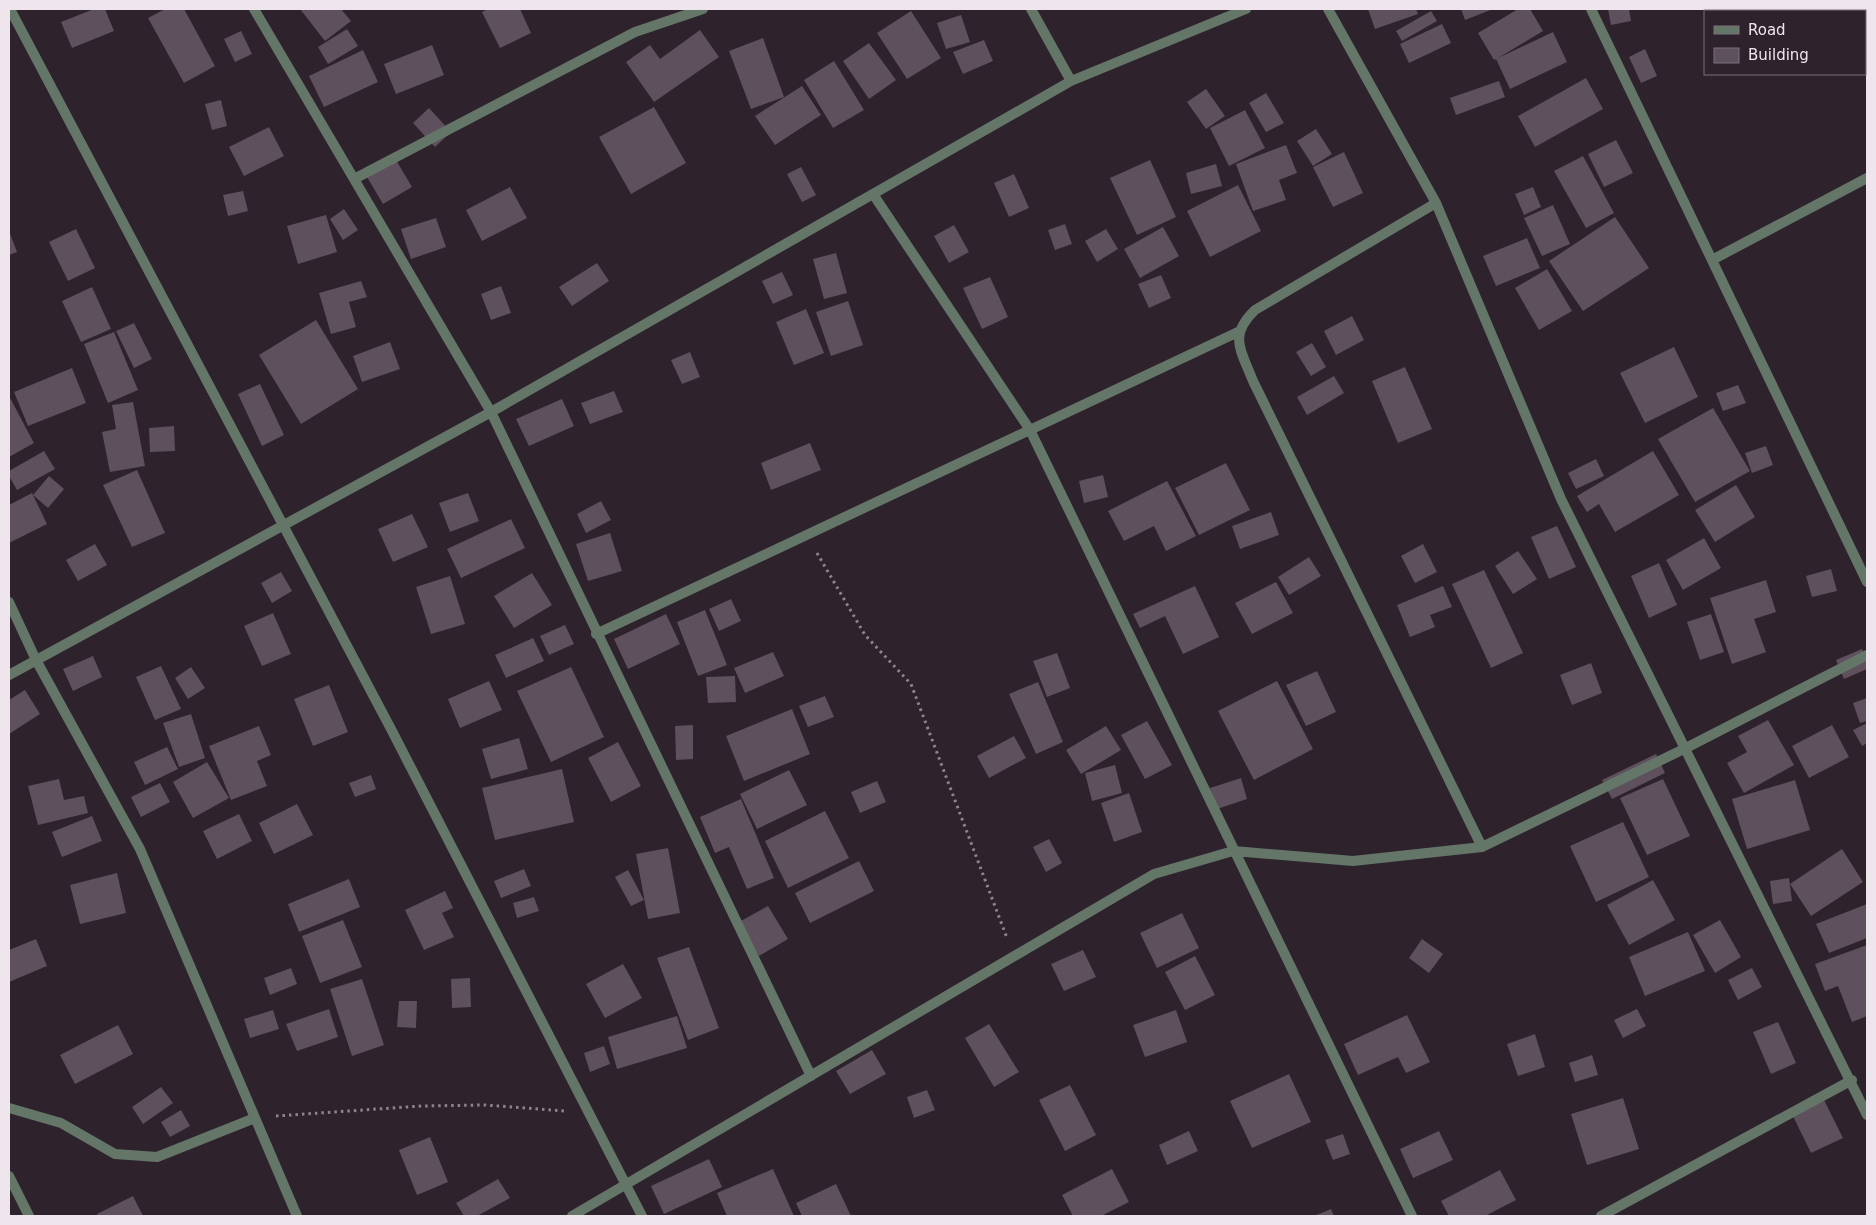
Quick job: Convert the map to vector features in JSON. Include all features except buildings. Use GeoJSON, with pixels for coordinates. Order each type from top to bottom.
{"type":"FeatureCollection","features":[{"type":"Feature","properties":{"kind":"street"},"geometry":{"type":"LineString","coordinates":[[10,9],[282,527],[391,729],[628,1185],[642,1216]]}},
{"type":"Feature","properties":{"kind":"street"},"geometry":{"type":"LineString","coordinates":[[254,9],[491,412],[596,634],[811,1076]]}},
{"type":"Feature","properties":{"kind":"street"},"geometry":{"type":"LineString","coordinates":[[354,179],[635,32],[703,9]]}},
{"type":"Feature","properties":{"kind":"street"},"geometry":{"type":"LineString","coordinates":[[1031,9],[1071,81]]}},
{"type":"Feature","properties":{"kind":"street"},"geometry":{"type":"LineString","coordinates":[[9,675],[491,412],[1071,81],[1246,9]]}},
{"type":"Feature","properties":{"kind":"street"},"geometry":{"type":"LineString","coordinates":[[1328,9],[1436,203],[1561,499],[1852,1080],[1867,1115]]}},
{"type":"Feature","properties":{"kind":"street"},"geometry":{"type":"LineString","coordinates":[[1591,9],[1867,582]]}},
{"type":"Feature","properties":{"kind":"street"},"geometry":{"type":"LineString","coordinates":[[1712,260],[1867,178]]}},
{"type":"Feature","properties":{"kind":"street"},"geometry":{"type":"LineString","coordinates":[[873,194],[1030,430],[1232,850],[1412,1216]]}},
{"type":"Feature","properties":{"kind":"street"},"geometry":{"type":"LineString","coordinates":[[1436,203],[1255,310],[1242,322],[1238,332],[1241,352],[1253,381],[1482,847]]}},
{"type":"Feature","properties":{"kind":"street"},"geometry":{"type":"LineString","coordinates":[[596,634],[1238,332]]}},
{"type":"Feature","properties":{"kind":"street"},"geometry":{"type":"LineString","coordinates":[[9,602],[36,660],[140,849],[298,1216]]}},
{"type":"Feature","properties":{"kind":"street"},"geometry":{"type":"LineString","coordinates":[[572,1216],[628,1185],[1154,874],[1232,850],[1353,861],[1482,847],[1686,748],[1867,655]]}},
{"type":"Feature","properties":{"kind":"street"},"geometry":{"type":"LineString","coordinates":[[1601,1216],[1852,1080]]}},
{"type":"Feature","properties":{"kind":"street"},"geometry":{"type":"LineString","coordinates":[[9,1108],[61,1123],[115,1154],[157,1157],[255,1118]]}},
{"type":"Feature","properties":{"kind":"street"},"geometry":{"type":"LineString","coordinates":[[9,1176],[13,1196],[28,1216]]}},
{"type":"Feature","properties":{"kind":"path"},"geometry":{"type":"LineString","coordinates":[[807,535],[865,635],[911,684],[1014,956]]}},
{"type":"Feature","properties":{"kind":"path"},"geometry":{"type":"LineString","coordinates":[[255,1118],[421,1106],[484,1105],[590,1113]]}}]}
